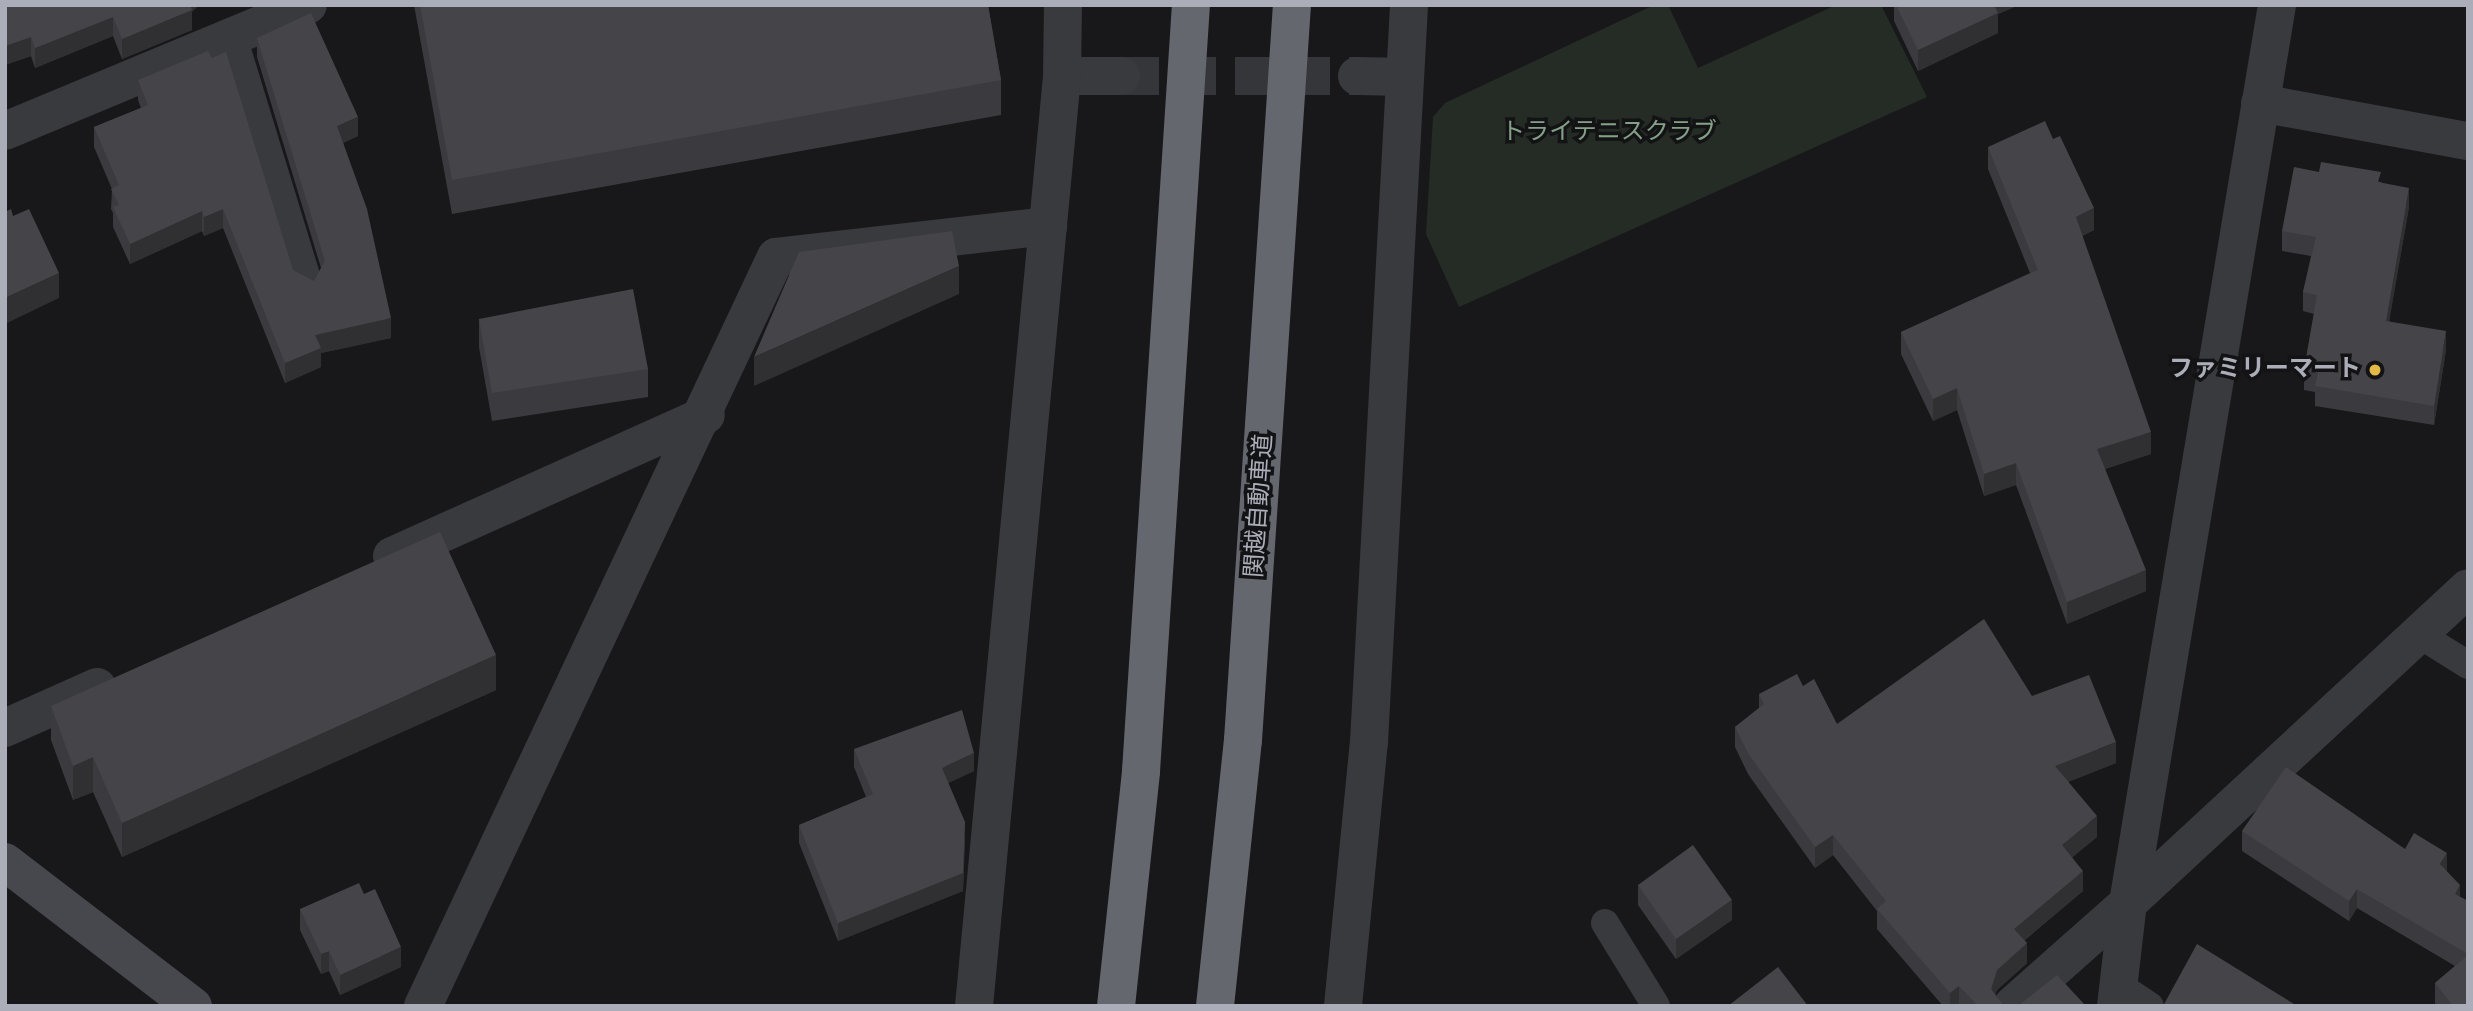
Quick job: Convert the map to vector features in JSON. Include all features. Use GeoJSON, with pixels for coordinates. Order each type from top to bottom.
{"type":"FeatureCollection","features":[{"type":"Feature","properties":{"kind":"highway"},"geometry":{"type":"LineString","coordinates":[[1116,1006],[1140,771],[1192,5]]}},
{"type":"Feature","properties":{"kind":"highway","name":"関越自動車道"},"geometry":{"type":"LineString","coordinates":[[1215,1006],[1243,740],[1292,5]]}},
{"type":"Feature","properties":{"kind":"main road"},"geometry":{"type":"LineString","coordinates":[[5,862],[193,1006]]}},
{"type":"Feature","properties":{"kind":"street"},"geometry":{"type":"LineString","coordinates":[[5,131],[234,40],[308,5]]}},
{"type":"Feature","properties":{"kind":"street"},"geometry":{"type":"LineString","coordinates":[[974,1006],[1062,76],[1063,5]]}},
{"type":"Feature","properties":{"kind":"street"},"geometry":{"type":"LineString","coordinates":[[1343,1006],[1369,742],[1409,5]]}},
{"type":"Feature","properties":{"kind":"street"},"geometry":{"type":"LineString","coordinates":[[2128,999],[2128,904],[2277,5]]}},
{"type":"Feature","properties":{"kind":"street"},"geometry":{"type":"LineString","coordinates":[[1062,76],[1121,76]]}},
{"type":"Feature","properties":{"kind":"street"},"geometry":{"type":"LineString","coordinates":[[1357,76],[1405,77]]}},
{"type":"Feature","properties":{"kind":"street"},"geometry":{"type":"LineString","coordinates":[[2260,103],[2468,141]]}},
{"type":"Feature","properties":{"kind":"street"},"geometry":{"type":"LineString","coordinates":[[424,1006],[706,415],[776,257],[1048,226]]}},
{"type":"Feature","properties":{"kind":"street"},"geometry":{"type":"LineString","coordinates":[[360,570],[706,415]]}},
{"type":"Feature","properties":{"kind":"street"},"geometry":{"type":"LineString","coordinates":[[2012,1006],[2128,904],[2468,588]]}},
{"type":"Feature","properties":{"kind":"street"},"geometry":{"type":"LineString","coordinates":[[5,728],[132,672]]}},
{"type":"Feature","properties":{"kind":"lane"},"geometry":{"type":"LineString","coordinates":[[234,40],[309,285]]}},
{"type":"Feature","properties":{"kind":"lane"},"geometry":{"type":"LineString","coordinates":[[2420,635],[2468,665]]}},
{"type":"Feature","properties":{"kind":"lane"},"geometry":{"type":"LineString","coordinates":[[1605,923],[1656,1006]]}},
{"type":"Feature","properties":{"kind":"green space","name":"トライテニスクラブ"},"geometry":{"type":"Polygon","coordinates":[[[1654,5],[1668,5],[1698,68],[1836,5],[1881,5],[1927,97],[1459,307],[1426,234],[1433,117],[1445,103],[1654,5]]]}},
{"type":"Feature","properties":{"kind":"building"},"geometry":{"type":"Polygon","coordinates":[[[5,5],[190,5],[192,10],[122,39],[113,17],[35,48],[31,37],[5,46],[5,5]]]}},
{"type":"Feature","properties":{"kind":"building"},"geometry":{"type":"Polygon","coordinates":[[[420,5],[988,5],[1001,80],[452,180],[420,5]]]}},
{"type":"Feature","properties":{"kind":"building"},"geometry":{"type":"Polygon","coordinates":[[[1896,5],[1994,5],[1998,13],[1918,50],[1896,5]]]}},
{"type":"Feature","properties":{"kind":"building"},"geometry":{"type":"Polygon","coordinates":[[[311,13],[358,117],[337,126],[367,209],[391,318],[315,335],[321,348],[285,363],[223,209],[204,217],[202,211],[130,244],[113,207],[119,205],[111,189],[119,185],[94,127],[148,105],[138,80],[208,51],[212,58],[226,52],[293,270],[314,281],[325,261],[257,38],[311,13]]]}},
{"type":"Feature","properties":{"kind":"building"},"geometry":{"type":"Polygon","coordinates":[[[2045,121],[2053,139],[2060,136],[2094,208],[2076,217],[2151,432],[2097,449],[2146,570],[2067,602],[2016,463],[1984,474],[1957,388],[1933,399],[1901,332],[2038,270],[1988,147],[2045,121]]]}},
{"type":"Feature","properties":{"kind":"building"},"geometry":{"type":"Polygon","coordinates":[[[2321,162],[2381,172],[2378,182],[2409,188],[2386,321],[2446,331],[2434,406],[2315,386],[2318,373],[2304,370],[2317,295],[2303,292],[2316,237],[2282,231],[2294,167],[2319,172],[2321,162]]]}},
{"type":"Feature","properties":{"kind":"building"},"geometry":{"type":"Polygon","coordinates":[[[11,209],[13,216],[29,209],[59,273],[5,298],[5,212],[11,209]]]}},
{"type":"Feature","properties":{"kind":"building"},"geometry":{"type":"Polygon","coordinates":[[[952,231],[959,266],[754,357],[799,252],[952,231]]]}},
{"type":"Feature","properties":{"kind":"building"},"geometry":{"type":"Polygon","coordinates":[[[633,289],[648,369],[492,393],[479,319],[633,289]]]}},
{"type":"Feature","properties":{"kind":"building"},"geometry":{"type":"Polygon","coordinates":[[[440,532],[496,655],[122,823],[93,757],[73,766],[51,706],[440,532]]]}},
{"type":"Feature","properties":{"kind":"building"},"geometry":{"type":"Polygon","coordinates":[[[1984,619],[2032,696],[2089,675],[2116,742],[2055,766],[2097,816],[2062,845],[2083,871],[2014,929],[2027,943],[1997,970],[1991,989],[2004,1006],[1978,1006],[1959,986],[1950,993],[1877,909],[1886,901],[1833,835],[1815,847],[1748,753],[1735,727],[1764,704],[1759,694],[1797,674],[1803,686],[1814,679],[1837,724],[1984,619]]]}},
{"type":"Feature","properties":{"kind":"building"},"geometry":{"type":"Polygon","coordinates":[[[962,710],[974,753],[942,768],[965,822],[963,873],[838,923],[799,825],[873,794],[854,749],[962,710]]]}},
{"type":"Feature","properties":{"kind":"building"},"geometry":{"type":"Polygon","coordinates":[[[2286,767],[2405,849],[2414,833],[2447,853],[2440,864],[2460,885],[2455,894],[2468,901],[2468,954],[2357,889],[2349,901],[2242,831],[2286,767]]]}},
{"type":"Feature","properties":{"kind":"building"},"geometry":{"type":"Polygon","coordinates":[[[1693,845],[1732,900],[1676,939],[1638,885],[1693,845]]]}},
{"type":"Feature","properties":{"kind":"building"},"geometry":{"type":"Polygon","coordinates":[[[359,883],[364,894],[375,889],[401,947],[340,975],[329,951],[321,954],[300,909],[359,883]]]}},
{"type":"Feature","properties":{"kind":"building"},"geometry":{"type":"Polygon","coordinates":[[[2197,944],[2294,1004],[2293,1006],[2163,1006],[2197,944]]]}},
{"type":"Feature","properties":{"kind":"building"},"geometry":{"type":"Polygon","coordinates":[[[2468,955],[2468,1006],[2453,1006],[2435,983],[2468,955]]]}},
{"type":"Feature","properties":{"kind":"building"},"geometry":{"type":"Polygon","coordinates":[[[1778,967],[1808,1006],[1728,1006],[1778,967]]]}},
{"type":"Feature","properties":{"kind":"building"},"geometry":{"type":"Polygon","coordinates":[[[2057,975],[2086,1006],[2018,1006],[2057,975]]]}},
{"type":"Feature","properties":{"kind":"tunnel"},"geometry":{"type":"LineString","coordinates":[[1121,76],[1357,76]]}},
{"type":"Feature","properties":{"kind":"place","name":"ファミリーマート"},"geometry":{"type":"Point","coordinates":[2375,370]}}]}
